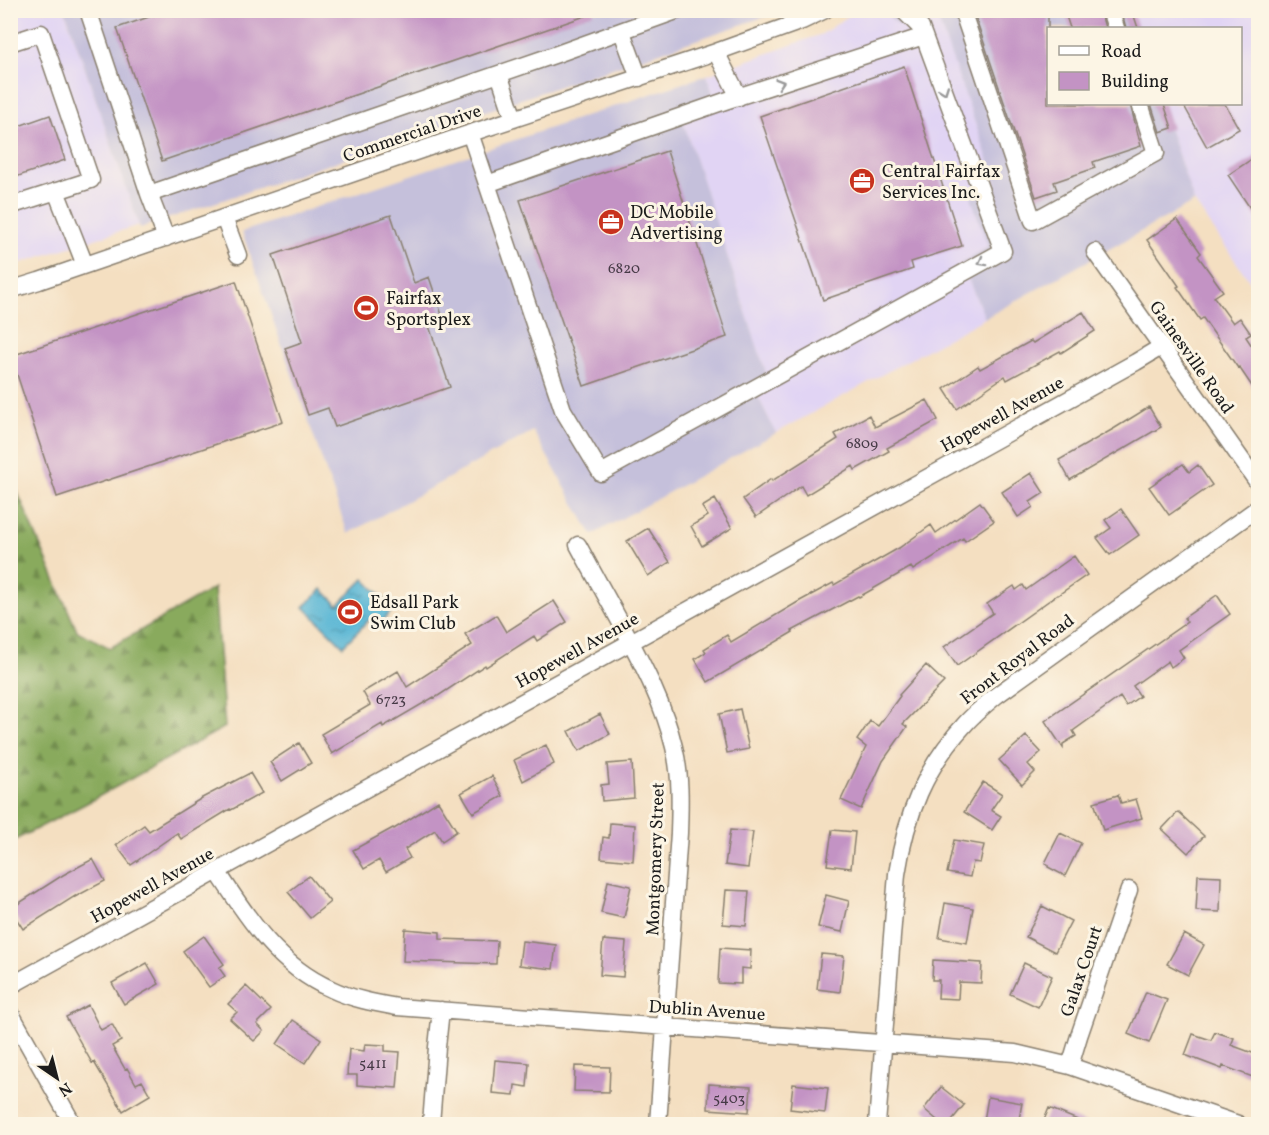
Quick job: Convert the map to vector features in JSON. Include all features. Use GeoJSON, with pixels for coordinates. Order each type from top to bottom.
{"type":"FeatureCollection","features":[{"type":"Feature","properties":{"kind":"street"},"geometry":{"type":"LineString","coordinates":[[88,10],[149,194],[166,238]]}},
{"type":"Feature","properties":{"kind":"street"},"geometry":{"type":"LineString","coordinates":[[149,194],[622,32],[679,10]]}},
{"type":"Feature","properties":{"kind":"street","name":"Commercial Drive"},"geometry":{"type":"LineString","coordinates":[[10,290],[86,266],[514,118],[716,52],[802,21],[825,10]]}},
{"type":"Feature","properties":{"kind":"street"},"geometry":{"type":"LineString","coordinates":[[470,133],[563,410],[601,473],[1003,251],[921,27],[903,10]]}},
{"type":"Feature","properties":{"kind":"street"},"geometry":{"type":"LineString","coordinates":[[962,10],[1033,221],[1156,153],[1140,105]]}},
{"type":"Feature","properties":{"kind":"street"},"geometry":{"type":"LineString","coordinates":[[1110,10],[1116,27]]}},
{"type":"Feature","properties":{"kind":"street"},"geometry":{"type":"LineString","coordinates":[[622,32],[639,78]]}},
{"type":"Feature","properties":{"kind":"street"},"geometry":{"type":"LineString","coordinates":[[10,44],[41,33],[91,180],[10,206]]}},
{"type":"Feature","properties":{"kind":"street"},"geometry":{"type":"LineString","coordinates":[[487,183],[924,36]]}},
{"type":"Feature","properties":{"kind":"street"},"geometry":{"type":"LineString","coordinates":[[716,52],[732,99]]}},
{"type":"Feature","properties":{"kind":"street"},"geometry":{"type":"LineString","coordinates":[[499,74],[514,118]]}},
{"type":"Feature","properties":{"kind":"street"},"geometry":{"type":"LineString","coordinates":[[56,191],[86,266]]}},
{"type":"Feature","properties":{"kind":"street"},"geometry":{"type":"LineString","coordinates":[[224,218],[238,255]]}},
{"type":"Feature","properties":{"kind":"street","name":"Gainesville Road"},"geometry":{"type":"LineString","coordinates":[[1095,252],[1258,483]]}},
{"type":"Feature","properties":{"kind":"street","name":"Hopewell Avenue"},"geometry":{"type":"LineString","coordinates":[[10,986],[1161,347]]}},
{"type":"Feature","properties":{"kind":"street","name":"Front Royal Road"},"geometry":{"type":"LineString","coordinates":[[877,1125],[900,849],[915,799],[927,775],[968,721],[997,695],[1258,508]]}},
{"type":"Feature","properties":{"kind":"street","name":"Montgomery Street"},"geometry":{"type":"LineString","coordinates":[[578,544],[653,687],[665,715],[679,778],[679,833],[658,1125]]}},
{"type":"Feature","properties":{"kind":"street","name":"Dublin Avenue"},"geometry":{"type":"LineString","coordinates":[[217,871],[245,914],[279,954],[309,977],[330,989],[360,1000],[398,1007],[1015,1053],[1070,1066],[1238,1125]]}},
{"type":"Feature","properties":{"kind":"street","name":"Galax Court"},"geometry":{"type":"LineString","coordinates":[[1070,1066],[1129,890]]}},
{"type":"Feature","properties":{"kind":"street"},"geometry":{"type":"LineString","coordinates":[[431,1125],[441,1010]]}},
{"type":"Feature","properties":{"kind":"street"},"geometry":{"type":"LineString","coordinates":[[10,1012],[73,1125]]}},
{"type":"Feature","properties":{"kind":"shaded area"},"geometry":{"type":"Polygon","coordinates":[[[65,10],[782,11],[140,228],[65,10]]]}},
{"type":"Feature","properties":{"kind":"shaded area"},"geometry":{"type":"Polygon","coordinates":[[[11,11],[65,11],[139,225],[11,266],[11,11]]]}},
{"type":"Feature","properties":{"kind":"shaded area"},"geometry":{"type":"Polygon","coordinates":[[[856,11],[883,11],[899,25],[936,13],[997,184],[988,247],[961,263],[985,318],[776,433],[754,389],[768,379],[683,122],[717,108],[707,75],[822,34],[856,11]]]}},
{"type":"Feature","properties":{"kind":"shaded area"},"geometry":{"type":"Polygon","coordinates":[[[883,11],[1129,11],[1135,27],[1047,27],[1047,105],[1161,105],[1194,202],[985,318],[961,263],[988,247],[971,197],[997,184],[936,14],[898,25],[883,11]]]}},
{"type":"Feature","properties":{"kind":"shaded area"},"geometry":{"type":"Polygon","coordinates":[[[1129,11],[1258,11],[1258,293],[1194,202],[1161,105],[1242,105],[1242,27],[1135,27],[1129,11]]]}},
{"type":"Feature","properties":{"kind":"shaded area"},"geometry":{"type":"Polygon","coordinates":[[[707,75],[717,108],[683,122],[768,379],[754,389],[776,433],[592,535],[533,431],[348,534],[242,232],[707,75]]]}},
{"type":"Feature","properties":{"kind":"green space"},"geometry":{"type":"Polygon","coordinates":[[[11,477],[77,631],[110,648],[214,588],[225,727],[11,842],[11,477]]]}},
{"type":"Feature","properties":{"kind":"water","name":"Edsall Park Swim Club"},"geometry":{"type":"Polygon","coordinates":[[[364,579],[394,609],[381,622],[374,615],[343,646],[304,607],[322,589],[338,605],[364,579]]]}},
{"type":"Feature","properties":{"kind":"building"},"geometry":{"type":"Polygon","coordinates":[[[169,10],[593,10],[594,13],[162,161],[117,28],[169,10]]]}},
{"type":"Feature","properties":{"kind":"building"},"geometry":{"type":"Polygon","coordinates":[[[973,10],[1048,10],[1047,105],[1130,105],[1141,146],[1093,162],[1095,168],[1054,182],[1057,190],[1036,197],[973,10]]]}},
{"type":"Feature","properties":{"kind":"building"},"geometry":{"type":"Polygon","coordinates":[[[1064,10],[1100,10],[1105,27],[1070,27],[1064,10]]]}},
{"type":"Feature","properties":{"kind":"building"},"geometry":{"type":"Polygon","coordinates":[[[1121,10],[1132,10],[1138,27],[1126,27],[1121,10]]]}},
{"type":"Feature","properties":{"kind":"building","name":"Central Fairfax Services Inc."},"geometry":{"type":"Polygon","coordinates":[[[904,66],[962,246],[911,262],[913,269],[823,300],[760,116],[904,66]]]}},
{"type":"Feature","properties":{"kind":"building"},"geometry":{"type":"Polygon","coordinates":[[[1151,105],[1164,105],[1172,128],[1160,132],[1151,105]]]}},
{"type":"Feature","properties":{"kind":"building"},"geometry":{"type":"Polygon","coordinates":[[[1184,105],[1226,105],[1239,129],[1207,147],[1184,105]]]}},
{"type":"Feature","properties":{"kind":"building"},"geometry":{"type":"Polygon","coordinates":[[[50,115],[65,160],[10,179],[10,129],[50,115]]]}},
{"type":"Feature","properties":{"kind":"building"},"geometry":{"type":"Polygon","coordinates":[[[667,151],[727,337],[584,386],[520,200],[667,151]]]}},
{"type":"Feature","properties":{"kind":"building"},"geometry":{"type":"Polygon","coordinates":[[[1258,155],[1258,220],[1228,175],[1258,155]]]}},
{"type":"Feature","properties":{"kind":"building","name":"Fairfax Sportsplex"},"geometry":{"type":"Polygon","coordinates":[[[391,215],[414,283],[429,277],[444,321],[429,326],[450,387],[335,427],[328,408],[308,415],[285,348],[302,342],[273,255],[391,215]]]}},
{"type":"Feature","properties":{"kind":"building"},"geometry":{"type":"Polygon","coordinates":[[[1177,219],[1201,253],[1198,256],[1223,291],[1214,297],[1233,323],[1240,318],[1251,334],[1246,337],[1258,355],[1258,395],[1203,318],[1200,320],[1147,240],[1177,219]]]}},
{"type":"Feature","properties":{"kind":"building"},"geometry":{"type":"Polygon","coordinates":[[[236,281],[283,422],[57,497],[11,356],[236,281]]]}},
{"type":"Feature","properties":{"kind":"building"},"geometry":{"type":"Polygon","coordinates":[[[1083,312],[1095,331],[1061,353],[1060,351],[1007,380],[1005,376],[957,409],[944,389],[978,366],[980,369],[1031,341],[1033,343],[1083,312]]]}},
{"type":"Feature","properties":{"kind":"building"},"geometry":{"type":"Polygon","coordinates":[[[927,400],[938,420],[887,448],[889,451],[855,470],[853,466],[806,495],[801,486],[756,517],[743,499],[771,479],[772,481],[838,439],[835,434],[869,415],[875,427],[927,400]]]}},
{"type":"Feature","properties":{"kind":"building"},"geometry":{"type":"Polygon","coordinates":[[[1149,407],[1161,427],[1070,480],[1059,460],[1149,407]]]}},
{"type":"Feature","properties":{"kind":"building"},"geometry":{"type":"Polygon","coordinates":[[[1183,464],[1189,472],[1198,465],[1212,485],[1169,515],[1149,487],[1183,464]]]}},
{"type":"Feature","properties":{"kind":"building"},"geometry":{"type":"Polygon","coordinates":[[[1031,473],[1044,493],[1030,502],[1033,507],[1018,517],[1002,492],[1031,473]]]}},
{"type":"Feature","properties":{"kind":"building"},"geometry":{"type":"Polygon","coordinates":[[[715,499],[732,528],[702,546],[691,526],[708,516],[702,507],[715,499]]]}},
{"type":"Feature","properties":{"kind":"building"},"geometry":{"type":"Polygon","coordinates":[[[980,502],[994,521],[965,541],[963,538],[913,570],[911,567],[792,631],[708,682],[695,659],[706,652],[704,649],[727,635],[731,642],[798,602],[833,583],[834,585],[899,548],[931,525],[936,533],[980,502]]]}},
{"type":"Feature","properties":{"kind":"building"},"geometry":{"type":"Polygon","coordinates":[[[1121,509],[1139,535],[1110,555],[1097,538],[1111,528],[1105,520],[1121,509]]]}},
{"type":"Feature","properties":{"kind":"building"},"geometry":{"type":"Polygon","coordinates":[[[648,528],[670,562],[648,576],[627,541],[648,528]]]}},
{"type":"Feature","properties":{"kind":"building"},"geometry":{"type":"Polygon","coordinates":[[[1074,556],[1087,575],[957,666],[944,647],[993,613],[987,604],[1014,586],[1016,590],[1023,585],[1026,590],[1074,556]]]}},
{"type":"Feature","properties":{"kind":"building"},"geometry":{"type":"Polygon","coordinates":[[[1217,595],[1230,614],[1179,650],[1184,658],[1171,667],[1168,661],[1133,686],[1140,696],[1126,706],[1120,697],[1073,731],[1076,736],[1063,744],[1063,748],[1045,721],[1187,622],[1184,618],[1217,595]]]}},
{"type":"Feature","properties":{"kind":"building"},"geometry":{"type":"Polygon","coordinates":[[[554,601],[567,622],[537,641],[534,636],[435,698],[383,727],[382,724],[332,754],[321,734],[370,705],[363,692],[398,671],[407,687],[472,645],[465,634],[496,615],[506,632],[554,601]]]}},
{"type":"Feature","properties":{"kind":"building"},"geometry":{"type":"Polygon","coordinates":[[[926,665],[944,682],[903,724],[907,727],[883,761],[861,809],[841,800],[866,747],[857,740],[870,721],[878,726],[899,695],[926,665]]]}},
{"type":"Feature","properties":{"kind":"building"},"geometry":{"type":"Polygon","coordinates":[[[740,709],[749,749],[727,753],[719,714],[740,709]]]}},
{"type":"Feature","properties":{"kind":"building"},"geometry":{"type":"Polygon","coordinates":[[[600,714],[610,734],[579,751],[569,731],[600,714]]]}},
{"type":"Feature","properties":{"kind":"building"},"geometry":{"type":"Polygon","coordinates":[[[1026,736],[1041,752],[1028,764],[1035,772],[1022,785],[999,760],[1026,736]]]}},
{"type":"Feature","properties":{"kind":"building"},"geometry":{"type":"Polygon","coordinates":[[[299,743],[311,763],[282,781],[270,762],[299,743]]]}},
{"type":"Feature","properties":{"kind":"building"},"geometry":{"type":"Polygon","coordinates":[[[546,745],[554,764],[523,781],[514,760],[546,745]]]}},
{"type":"Feature","properties":{"kind":"building"},"geometry":{"type":"Polygon","coordinates":[[[632,762],[634,798],[602,801],[601,785],[609,784],[607,764],[632,762]]]}},
{"type":"Feature","properties":{"kind":"building"},"geometry":{"type":"Polygon","coordinates":[[[250,773],[262,793],[230,809],[181,839],[177,833],[131,865],[116,845],[144,825],[149,831],[202,798],[250,773]]]}},
{"type":"Feature","properties":{"kind":"building"},"geometry":{"type":"Polygon","coordinates":[[[492,776],[503,796],[473,813],[461,793],[492,776]]]}},
{"type":"Feature","properties":{"kind":"building"},"geometry":{"type":"Polygon","coordinates":[[[983,782],[1002,794],[991,810],[1001,816],[992,830],[964,812],[983,782]]]}},
{"type":"Feature","properties":{"kind":"building"},"geometry":{"type":"Polygon","coordinates":[[[1118,795],[1121,803],[1136,799],[1142,818],[1103,830],[1094,802],[1118,795]]]}},
{"type":"Feature","properties":{"kind":"building"},"geometry":{"type":"Polygon","coordinates":[[[438,801],[457,831],[442,841],[435,830],[405,849],[410,858],[386,872],[379,860],[364,869],[353,850],[394,829],[438,801]]]}},
{"type":"Feature","properties":{"kind":"building"},"geometry":{"type":"Polygon","coordinates":[[[1178,812],[1204,836],[1188,853],[1162,829],[1178,812]]]}},
{"type":"Feature","properties":{"kind":"building"},"geometry":{"type":"Polygon","coordinates":[[[610,823],[635,825],[633,861],[601,858],[603,837],[609,838],[610,823]]]}},
{"type":"Feature","properties":{"kind":"building"},"geometry":{"type":"Polygon","coordinates":[[[730,830],[753,832],[748,868],[725,865],[730,830]]]}},
{"type":"Feature","properties":{"kind":"building"},"geometry":{"type":"Polygon","coordinates":[[[832,830],[855,832],[851,868],[827,865],[832,830]]]}},
{"type":"Feature","properties":{"kind":"building"},"geometry":{"type":"Polygon","coordinates":[[[1060,833],[1081,843],[1065,876],[1045,863],[1060,833]]]}},
{"type":"Feature","properties":{"kind":"building"},"geometry":{"type":"Polygon","coordinates":[[[954,840],[984,845],[980,863],[973,862],[970,877],[947,873],[954,840]]]}},
{"type":"Feature","properties":{"kind":"building"},"geometry":{"type":"Polygon","coordinates":[[[93,859],[105,881],[75,896],[23,929],[10,909],[93,859]]]}},
{"type":"Feature","properties":{"kind":"building"},"geometry":{"type":"Polygon","coordinates":[[[1198,875],[1221,876],[1220,912],[1196,911],[1198,875]]]}},
{"type":"Feature","properties":{"kind":"building"},"geometry":{"type":"Polygon","coordinates":[[[309,876],[330,902],[310,918],[288,892],[309,876]]]}},
{"type":"Feature","properties":{"kind":"building"},"geometry":{"type":"Polygon","coordinates":[[[608,881],[631,886],[624,918],[601,913],[608,881]]]}},
{"type":"Feature","properties":{"kind":"building"},"geometry":{"type":"Polygon","coordinates":[[[726,890],[749,891],[746,926],[723,924],[726,890]]]}},
{"type":"Feature","properties":{"kind":"building"},"geometry":{"type":"Polygon","coordinates":[[[826,895],[849,901],[842,932],[818,927],[826,895]]]}},
{"type":"Feature","properties":{"kind":"building"},"geometry":{"type":"Polygon","coordinates":[[[945,903],[973,908],[967,943],[939,938],[945,903]]]}},
{"type":"Feature","properties":{"kind":"building"},"geometry":{"type":"Polygon","coordinates":[[[1042,906],[1071,921],[1055,952],[1026,937],[1042,906]]]}},
{"type":"Feature","properties":{"kind":"building"},"geometry":{"type":"Polygon","coordinates":[[[405,929],[440,932],[440,939],[497,941],[496,964],[403,961],[405,929]]]}},
{"type":"Feature","properties":{"kind":"building"},"geometry":{"type":"Polygon","coordinates":[[[1184,934],[1204,945],[1188,975],[1167,964],[1184,934]]]}},
{"type":"Feature","properties":{"kind":"building"},"geometry":{"type":"Polygon","coordinates":[[[204,936],[224,964],[219,968],[225,976],[209,987],[183,951],[204,936]]]}},
{"type":"Feature","properties":{"kind":"building"},"geometry":{"type":"Polygon","coordinates":[[[603,940],[626,942],[623,977],[600,975],[603,940]]]}},
{"type":"Feature","properties":{"kind":"building"},"geometry":{"type":"Polygon","coordinates":[[[522,941],[556,945],[553,969],[519,965],[522,941]]]}},
{"type":"Feature","properties":{"kind":"building"},"geometry":{"type":"Polygon","coordinates":[[[720,948],[751,950],[750,969],[741,968],[741,984],[718,983],[720,948]]]}},
{"type":"Feature","properties":{"kind":"building"},"geometry":{"type":"Polygon","coordinates":[[[821,954],[844,956],[840,992],[817,989],[821,954]]]}},
{"type":"Feature","properties":{"kind":"building"},"geometry":{"type":"Polygon","coordinates":[[[933,960],[982,963],[981,983],[959,982],[958,999],[938,998],[939,980],[932,980],[933,960]]]}},
{"type":"Feature","properties":{"kind":"building"},"geometry":{"type":"Polygon","coordinates":[[[147,963],[159,984],[124,1004],[112,983],[147,963]]]}},
{"type":"Feature","properties":{"kind":"building"},"geometry":{"type":"Polygon","coordinates":[[[1024,963],[1052,976],[1038,1007],[1010,994],[1024,963]]]}},
{"type":"Feature","properties":{"kind":"building"},"geometry":{"type":"Polygon","coordinates":[[[246,986],[271,1010],[257,1024],[264,1031],[254,1041],[230,1019],[237,1012],[228,1004],[246,986]]]}},
{"type":"Feature","properties":{"kind":"building"},"geometry":{"type":"Polygon","coordinates":[[[1146,992],[1167,1000],[1149,1043],[1128,1034],[1146,992]]]}},
{"type":"Feature","properties":{"kind":"building"},"geometry":{"type":"Polygon","coordinates":[[[88,1005],[101,1030],[112,1024],[121,1041],[112,1046],[136,1084],[142,1081],[150,1095],[123,1111],[66,1017],[88,1005]]]}},
{"type":"Feature","properties":{"kind":"building"},"geometry":{"type":"Polygon","coordinates":[[[293,1020],[321,1039],[305,1063],[277,1044],[293,1020]]]}},
{"type":"Feature","properties":{"kind":"building"},"geometry":{"type":"Polygon","coordinates":[[[1215,1032],[1234,1038],[1231,1045],[1258,1055],[1258,1079],[1185,1055],[1193,1034],[1211,1040],[1215,1032]]]}},
{"type":"Feature","properties":{"kind":"building"},"geometry":{"type":"Polygon","coordinates":[[[365,1044],[385,1045],[385,1051],[400,1052],[397,1088],[357,1085],[357,1075],[347,1075],[349,1049],[364,1051],[365,1044]]]}},
{"type":"Feature","properties":{"kind":"building"},"geometry":{"type":"Polygon","coordinates":[[[495,1060],[529,1063],[527,1087],[515,1085],[514,1095],[492,1093],[495,1060]]]}},
{"type":"Feature","properties":{"kind":"building"},"geometry":{"type":"Polygon","coordinates":[[[575,1066],[610,1067],[609,1092],[574,1091],[575,1066]]]}},
{"type":"Feature","properties":{"kind":"building"},"geometry":{"type":"Polygon","coordinates":[[[709,1084],[751,1087],[749,1112],[708,1109],[709,1084]]]}},
{"type":"Feature","properties":{"kind":"building"},"geometry":{"type":"Polygon","coordinates":[[[793,1084],[828,1088],[825,1113],[790,1109],[793,1084]]]}},
{"type":"Feature","properties":{"kind":"building"},"geometry":{"type":"Polygon","coordinates":[[[941,1087],[964,1105],[948,1125],[943,1125],[924,1109],[941,1087]]]}},
{"type":"Feature","properties":{"kind":"building"},"geometry":{"type":"Polygon","coordinates":[[[988,1097],[1022,1103],[1018,1125],[984,1121],[988,1097]]]}},
{"type":"Feature","properties":{"kind":"building"},"geometry":{"type":"Polygon","coordinates":[[[1049,1108],[1087,1124],[1087,1125],[1042,1125],[1049,1108]]]}},
{"type":"Feature","properties":{"kind":"place","name":"Central Fairfax Services Inc."},"geometry":{"type":"Point","coordinates":[862,181]}},
{"type":"Feature","properties":{"kind":"place","name":"DC Mobile Advertising"},"geometry":{"type":"Point","coordinates":[611,222]}},
{"type":"Feature","properties":{"kind":"place","name":"Fairfax Sportsplex"},"geometry":{"type":"Point","coordinates":[366,308]}},
{"type":"Feature","properties":{"kind":"place","name":"Edsall Park Swim Club"},"geometry":{"type":"Point","coordinates":[350,612]}}]}
